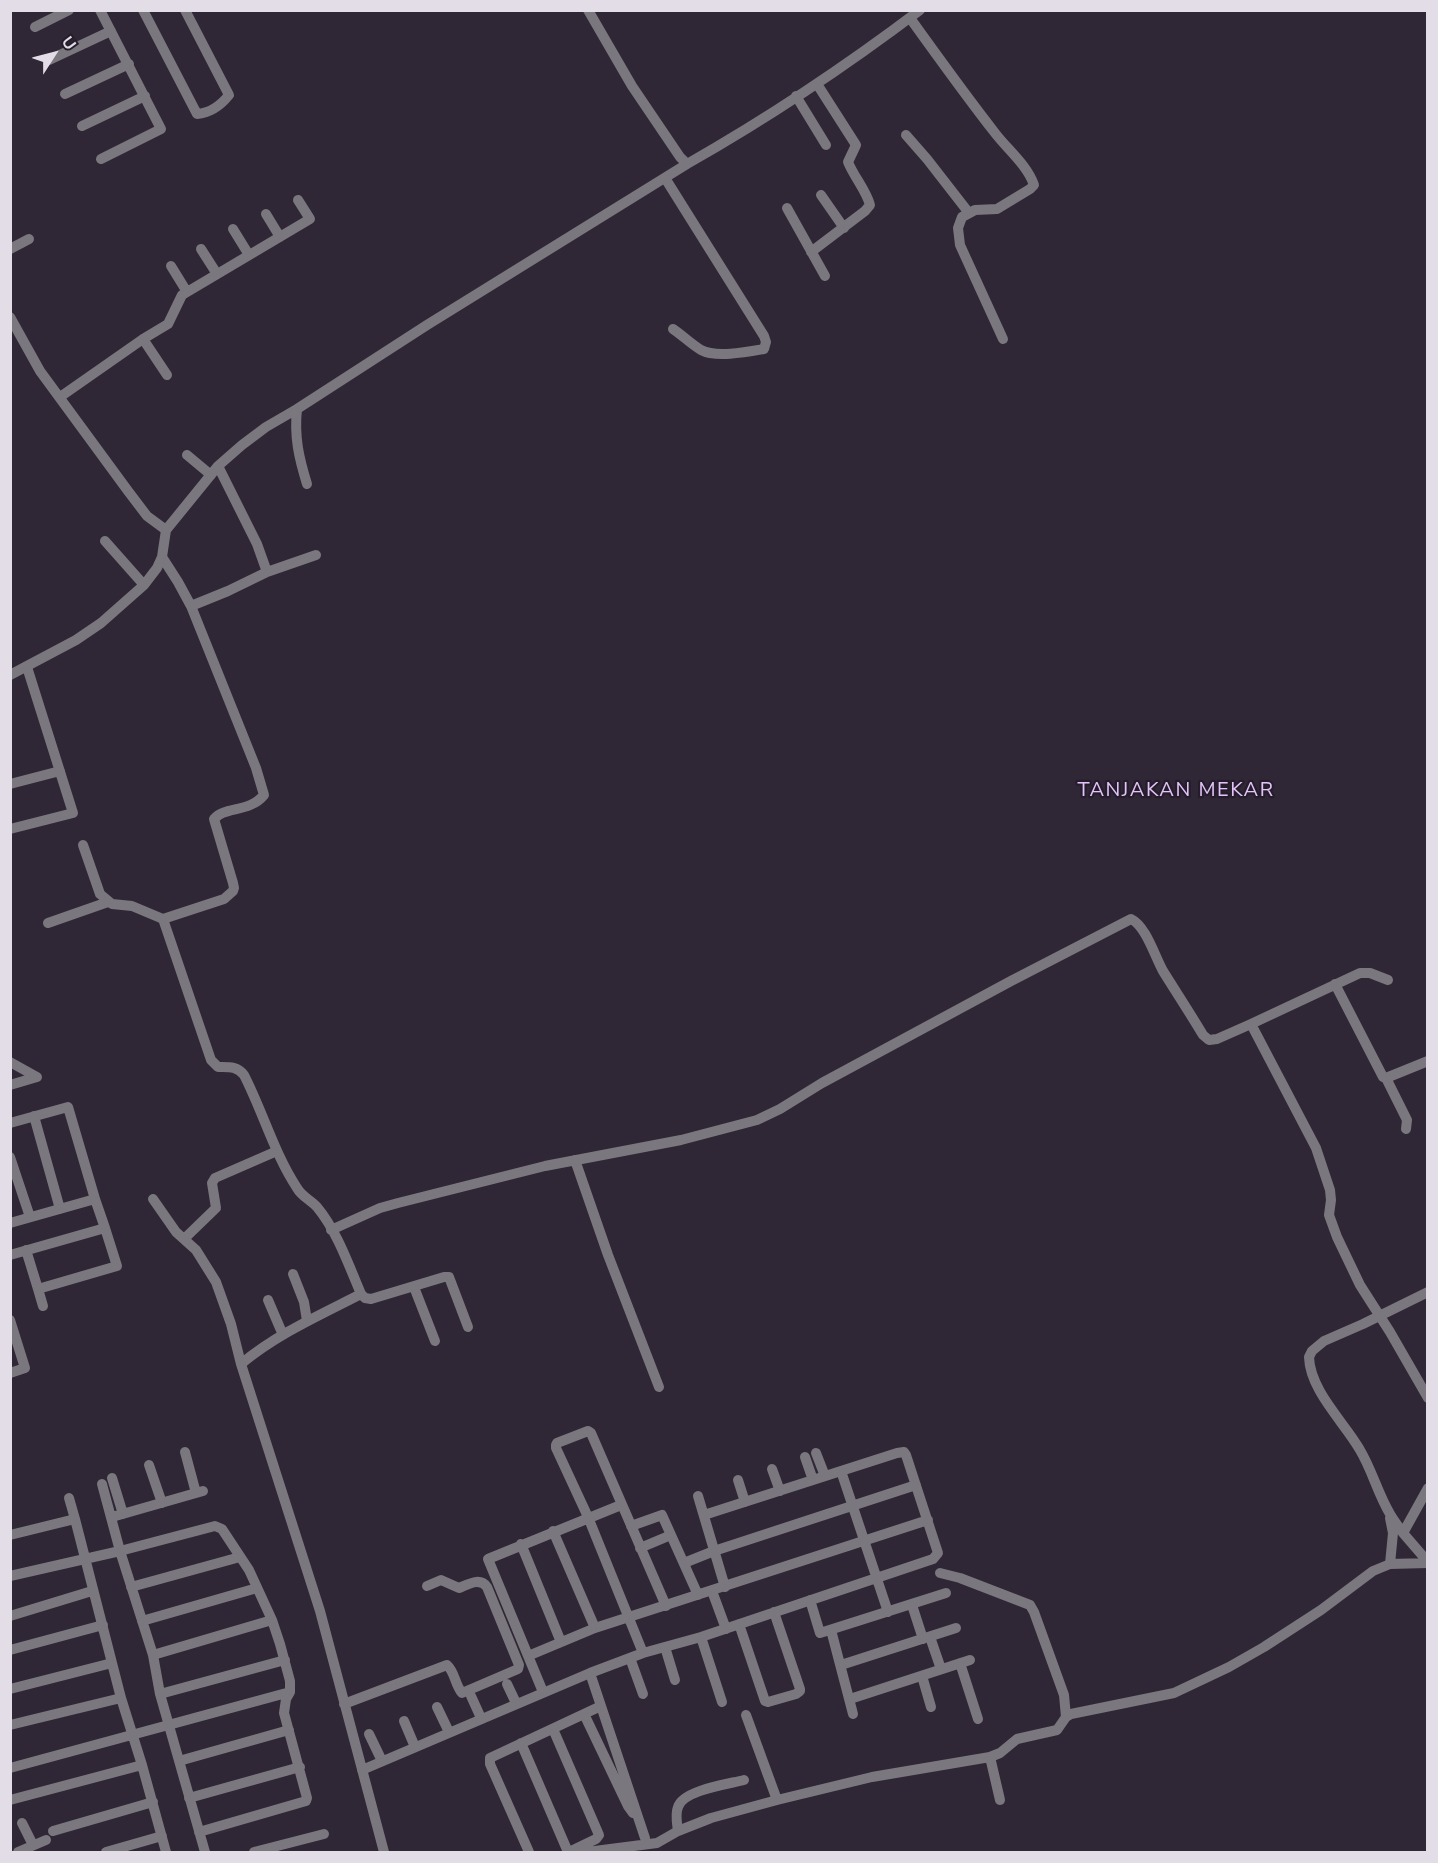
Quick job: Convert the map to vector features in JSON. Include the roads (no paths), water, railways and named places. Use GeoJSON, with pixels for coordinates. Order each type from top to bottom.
{"type":"FeatureCollection","features":[{"type":"Feature","properties":{"kind":"street"},"geometry":{"type":"LineString","coordinates":[[35,27],[69,10]]}},
{"type":"Feature","properties":{"kind":"street"},"geometry":{"type":"LineString","coordinates":[[100,10],[161,129],[101,159]]}},
{"type":"Feature","properties":{"kind":"street"},"geometry":{"type":"LineString","coordinates":[[144,11],[197,114],[224,101],[229,95],[185,10]]}},
{"type":"Feature","properties":{"kind":"street"},"geometry":{"type":"LineString","coordinates":[[588,10],[632,86],[687,164]]}},
{"type":"Feature","properties":{"kind":"street"},"geometry":{"type":"LineString","coordinates":[[10,661],[13,674],[76,640],[144,585],[162,557],[166,530],[226,458],[266,427],[817,84],[920,10]]}},
{"type":"Feature","properties":{"kind":"street"},"geometry":{"type":"LineString","coordinates":[[910,18],[995,134],[1026,169],[1034,185],[997,209],[975,210],[969,213],[962,217],[958,228],[960,245],[1003,339]]}},
{"type":"Feature","properties":{"kind":"street"},"geometry":{"type":"LineString","coordinates":[[49,60],[111,31]]}},
{"type":"Feature","properties":{"kind":"street"},"geometry":{"type":"LineString","coordinates":[[65,94],[129,64]]}},
{"type":"Feature","properties":{"kind":"street"},"geometry":{"type":"LineString","coordinates":[[811,252],[870,205],[848,162],[856,145],[817,84]]}},
{"type":"Feature","properties":{"kind":"street"},"geometry":{"type":"LineString","coordinates":[[82,126],[145,96]]}},
{"type":"Feature","properties":{"kind":"street"},"geometry":{"type":"LineString","coordinates":[[796,96],[826,145]]}},
{"type":"Feature","properties":{"kind":"street"},"geometry":{"type":"LineString","coordinates":[[906,135],[969,213]]}},
{"type":"Feature","properties":{"kind":"street"},"geometry":{"type":"LineString","coordinates":[[665,178],[764,336],[765,347],[747,351],[709,353],[698,348],[673,329]]}},
{"type":"Feature","properties":{"kind":"street"},"geometry":{"type":"LineString","coordinates":[[821,195],[844,228]]}},
{"type":"Feature","properties":{"kind":"street"},"geometry":{"type":"LineString","coordinates":[[60,397],[168,324],[182,296],[187,292],[310,219],[298,200]]}},
{"type":"Feature","properties":{"kind":"street"},"geometry":{"type":"LineString","coordinates":[[787,208],[825,276]]}},
{"type":"Feature","properties":{"kind":"street"},"geometry":{"type":"LineString","coordinates":[[266,214],[280,237]]}},
{"type":"Feature","properties":{"kind":"street"},"geometry":{"type":"LineString","coordinates":[[233,229],[249,255]]}},
{"type":"Feature","properties":{"kind":"street"},"geometry":{"type":"LineString","coordinates":[[10,249],[29,239]]}},
{"type":"Feature","properties":{"kind":"street"},"geometry":{"type":"LineString","coordinates":[[201,249],[217,274]]}},
{"type":"Feature","properties":{"kind":"street"},"geometry":{"type":"LineString","coordinates":[[171,266],[187,292]]}},
{"type":"Feature","properties":{"kind":"street"},"geometry":{"type":"LineString","coordinates":[[10,317],[32,358],[134,500],[147,516],[166,530]]}},
{"type":"Feature","properties":{"kind":"street"},"geometry":{"type":"LineString","coordinates":[[143,339],[167,375]]}},
{"type":"Feature","properties":{"kind":"street"},"geometry":{"type":"LineString","coordinates":[[297,409],[295,429],[299,458],[307,484]]}},
{"type":"Feature","properties":{"kind":"street"},"geometry":{"type":"LineString","coordinates":[[187,455],[215,471],[257,544],[267,572]]}},
{"type":"Feature","properties":{"kind":"street"},"geometry":{"type":"LineString","coordinates":[[105,541],[144,585]]}},
{"type":"Feature","properties":{"kind":"street"},"geometry":{"type":"LineString","coordinates":[[191,606],[267,572],[316,555]]}},
{"type":"Feature","properties":{"kind":"street"},"geometry":{"type":"LineString","coordinates":[[48,923],[108,902],[132,906],[163,918],[217,902],[234,888],[214,819],[223,813],[246,808],[259,801],[264,795],[256,768],[191,606],[162,557]]}},
{"type":"Feature","properties":{"kind":"street"},"geometry":{"type":"LineString","coordinates":[[10,829],[73,813],[27,667]]}},
{"type":"Feature","properties":{"kind":"street"},"geometry":{"type":"LineString","coordinates":[[10,784],[60,771]]}},
{"type":"Feature","properties":{"kind":"street"},"geometry":{"type":"LineString","coordinates":[[83,845],[100,894],[108,902]]}},
{"type":"Feature","properties":{"kind":"street"},"geometry":{"type":"LineString","coordinates":[[163,918],[211,1060],[218,1067],[234,1068],[240,1070],[244,1075],[296,1188],[316,1206],[331,1230],[361,1294],[371,1299],[449,1277],[468,1327]]}},
{"type":"Feature","properties":{"kind":"street"},"geometry":{"type":"LineString","coordinates":[[331,1230],[380,1208],[544,1166],[681,1140],[765,1116],[1011,981],[1131,919],[1143,931],[1162,969],[1209,1040],[1251,1024],[1360,974],[1370,973],[1388,980]]}},
{"type":"Feature","properties":{"kind":"street"},"geometry":{"type":"LineString","coordinates":[[1335,984],[1407,1120],[1406,1129]]}},
{"type":"Feature","properties":{"kind":"street"},"geometry":{"type":"LineString","coordinates":[[1251,1024],[1316,1148],[1330,1190],[1331,1224],[1360,1285],[1428,1398]]}},
{"type":"Feature","properties":{"kind":"street"},"geometry":{"type":"LineString","coordinates":[[1386,1078],[1428,1060]]}},
{"type":"Feature","properties":{"kind":"street"},"geometry":{"type":"LineString","coordinates":[[10,1062],[37,1077],[10,1085]]}},
{"type":"Feature","properties":{"kind":"street"},"geometry":{"type":"LineString","coordinates":[[10,1123],[68,1107],[117,1266],[38,1289]]}},
{"type":"Feature","properties":{"kind":"street"},"geometry":{"type":"LineString","coordinates":[[34,1116],[60,1209]]}},
{"type":"Feature","properties":{"kind":"street"},"geometry":{"type":"LineString","coordinates":[[183,1239],[216,1208],[212,1183],[215,1178],[277,1151]]}},
{"type":"Feature","properties":{"kind":"street"},"geometry":{"type":"LineString","coordinates":[[10,1157],[30,1217]]}},
{"type":"Feature","properties":{"kind":"street"},"geometry":{"type":"LineString","coordinates":[[575,1160],[608,1255],[659,1387]]}},
{"type":"Feature","properties":{"kind":"street"},"geometry":{"type":"LineString","coordinates":[[153,1199],[176,1232],[196,1250],[216,1282],[231,1324],[241,1364],[320,1611],[384,1852]]}},
{"type":"Feature","properties":{"kind":"street"},"geometry":{"type":"LineString","coordinates":[[10,1222],[95,1200]]}},
{"type":"Feature","properties":{"kind":"street"},"geometry":{"type":"LineString","coordinates":[[10,1255],[105,1228]]}},
{"type":"Feature","properties":{"kind":"street"},"geometry":{"type":"LineString","coordinates":[[26,1250],[44,1306]]}},
{"type":"Feature","properties":{"kind":"street"},"geometry":{"type":"LineString","coordinates":[[293,1274],[304,1302],[307,1321]]}},
{"type":"Feature","properties":{"kind":"street"},"geometry":{"type":"LineString","coordinates":[[414,1287],[435,1341]]}},
{"type":"Feature","properties":{"kind":"street"},"geometry":{"type":"LineString","coordinates":[[1428,1292],[1324,1341],[1312,1351],[1309,1357],[1314,1377],[1325,1399],[1360,1449],[1390,1515],[1428,1562]]}},
{"type":"Feature","properties":{"kind":"street"},"geometry":{"type":"LineString","coordinates":[[241,1364],[260,1348],[361,1294]]}},
{"type":"Feature","properties":{"kind":"street"},"geometry":{"type":"LineString","coordinates":[[268,1300],[283,1335]]}},
{"type":"Feature","properties":{"kind":"street"},"geometry":{"type":"LineString","coordinates":[[10,1320],[26,1368],[10,1373]]}},
{"type":"Feature","properties":{"kind":"street"},"geometry":{"type":"LineString","coordinates":[[643,1653],[556,1445],[588,1431],[592,1434],[666,1606]]}},
{"type":"Feature","properties":{"kind":"street"},"geometry":{"type":"LineString","coordinates":[[117,1515],[199,1492],[185,1452]]}},
{"type":"Feature","properties":{"kind":"street"},"geometry":{"type":"LineString","coordinates":[[362,1770],[590,1673],[643,1653],[726,1629],[936,1557],[938,1552],[906,1455],[900,1452],[704,1515]]}},
{"type":"Feature","properties":{"kind":"street"},"geometry":{"type":"LineString","coordinates":[[816,1453],[825,1476]]}},
{"type":"Feature","properties":{"kind":"street"},"geometry":{"type":"LineString","coordinates":[[804,1457],[813,1480]]}},
{"type":"Feature","properties":{"kind":"street"},"geometry":{"type":"LineString","coordinates":[[148,1465],[162,1503]]}},
{"type":"Feature","properties":{"kind":"street"},"geometry":{"type":"LineString","coordinates":[[772,1469],[780,1491]]}},
{"type":"Feature","properties":{"kind":"street"},"geometry":{"type":"LineString","coordinates":[[841,1471],[888,1612]]}},
{"type":"Feature","properties":{"kind":"street"},"geometry":{"type":"LineString","coordinates":[[738,1480],[745,1502]]}},
{"type":"Feature","properties":{"kind":"street"},"geometry":{"type":"LineString","coordinates":[[107,1481],[117,1515],[120,1551],[153,1655],[160,1694],[205,1852]]}},
{"type":"Feature","properties":{"kind":"street"},"geometry":{"type":"LineString","coordinates":[[684,1563],[714,1551],[916,1485]]}},
{"type":"Feature","properties":{"kind":"street"},"geometry":{"type":"LineString","coordinates":[[1403,1533],[1428,1488]]}},
{"type":"Feature","properties":{"kind":"street"},"geometry":{"type":"LineString","coordinates":[[698,1496],[725,1587]]}},
{"type":"Feature","properties":{"kind":"street"},"geometry":{"type":"LineString","coordinates":[[69,1498],[121,1698],[166,1852]]}},
{"type":"Feature","properties":{"kind":"street"},"geometry":{"type":"LineString","coordinates":[[543,1692],[488,1559],[621,1505]]}},
{"type":"Feature","properties":{"kind":"street"},"geometry":{"type":"LineString","coordinates":[[631,1526],[662,1515],[698,1595]]}},
{"type":"Feature","properties":{"kind":"street"},"geometry":{"type":"LineString","coordinates":[[1390,1515],[1392,1533],[1390,1564]]}},
{"type":"Feature","properties":{"kind":"street"},"geometry":{"type":"LineString","coordinates":[[10,1535],[75,1519]]}},
{"type":"Feature","properties":{"kind":"street"},"geometry":{"type":"LineString","coordinates":[[528,1656],[595,1628],[928,1520]]}},
{"type":"Feature","properties":{"kind":"street"},"geometry":{"type":"LineString","coordinates":[[10,1576],[215,1526],[222,1529],[249,1570],[272,1620],[285,1660],[290,1692],[286,1699],[284,1713],[307,1793],[306,1801],[199,1832]]}},
{"type":"Feature","properties":{"kind":"street"},"geometry":{"type":"LineString","coordinates":[[553,1531],[595,1628]]}},
{"type":"Feature","properties":{"kind":"street"},"geometry":{"type":"LineString","coordinates":[[640,1548],[671,1535]]}},
{"type":"Feature","properties":{"kind":"street"},"geometry":{"type":"LineString","coordinates":[[521,1544],[561,1642]]}},
{"type":"Feature","properties":{"kind":"street"},"geometry":{"type":"LineString","coordinates":[[131,1587],[240,1557]]}},
{"type":"Feature","properties":{"kind":"street"},"geometry":{"type":"LineString","coordinates":[[587,1852],[647,1846],[711,1818],[777,1800],[872,1777],[990,1757],[1000,1753],[1017,1739],[1057,1730],[1066,1717],[1080,1712],[1174,1693],[1264,1647],[1321,1610],[1373,1571],[1390,1564],[1428,1562]]}},
{"type":"Feature","properties":{"kind":"street"},"geometry":{"type":"LineString","coordinates":[[940,1573],[960,1578],[1030,1605],[1064,1695],[1066,1717]]}},
{"type":"Feature","properties":{"kind":"street"},"geometry":{"type":"LineString","coordinates":[[344,1704],[447,1665],[462,1693],[517,1670],[519,1665],[488,1587],[484,1583],[479,1581],[459,1588],[441,1580],[427,1586]]}},
{"type":"Feature","properties":{"kind":"street"},"geometry":{"type":"LineString","coordinates":[[142,1621],[257,1588]]}},
{"type":"Feature","properties":{"kind":"street"},"geometry":{"type":"LineString","coordinates":[[10,1616],[92,1591]]}},
{"type":"Feature","properties":{"kind":"street"},"geometry":{"type":"LineString","coordinates":[[712,1591],[726,1629]]}},
{"type":"Feature","properties":{"kind":"street"},"geometry":{"type":"LineString","coordinates":[[810,1600],[820,1632],[946,1593]]}},
{"type":"Feature","properties":{"kind":"street"},"geometry":{"type":"LineString","coordinates":[[912,1605],[941,1669]]}},
{"type":"Feature","properties":{"kind":"street"},"geometry":{"type":"LineString","coordinates":[[739,1624],[765,1701],[796,1694],[800,1691],[799,1687],[774,1612]]}},
{"type":"Feature","properties":{"kind":"street"},"geometry":{"type":"LineString","coordinates":[[153,1655],[272,1620]]}},
{"type":"Feature","properties":{"kind":"street"},"geometry":{"type":"LineString","coordinates":[[10,1650],[103,1625]]}},
{"type":"Feature","properties":{"kind":"street"},"geometry":{"type":"LineString","coordinates":[[841,1665],[956,1628]]}},
{"type":"Feature","properties":{"kind":"street"},"geometry":{"type":"LineString","coordinates":[[831,1630],[854,1714]]}},
{"type":"Feature","properties":{"kind":"street"},"geometry":{"type":"LineString","coordinates":[[701,1637],[722,1702]]}},
{"type":"Feature","properties":{"kind":"street"},"geometry":{"type":"LineString","coordinates":[[665,1647],[675,1680]]}},
{"type":"Feature","properties":{"kind":"street"},"geometry":{"type":"LineString","coordinates":[[630,1658],[643,1694]]}},
{"type":"Feature","properties":{"kind":"street"},"geometry":{"type":"LineString","coordinates":[[160,1694],[285,1660]]}},
{"type":"Feature","properties":{"kind":"street"},"geometry":{"type":"LineString","coordinates":[[850,1699],[965,1662],[978,1719]]}},
{"type":"Feature","properties":{"kind":"street"},"geometry":{"type":"LineString","coordinates":[[10,1689],[112,1663]]}},
{"type":"Feature","properties":{"kind":"street"},"geometry":{"type":"LineString","coordinates":[[590,1673],[645,1838]]}},
{"type":"Feature","properties":{"kind":"street"},"geometry":{"type":"LineString","coordinates":[[922,1676],[931,1707]]}},
{"type":"Feature","properties":{"kind":"street"},"geometry":{"type":"LineString","coordinates":[[507,1684],[516,1703]]}},
{"type":"Feature","properties":{"kind":"street"},"geometry":{"type":"LineString","coordinates":[[10,1768],[290,1692]]}},
{"type":"Feature","properties":{"kind":"street"},"geometry":{"type":"LineString","coordinates":[[471,1696],[481,1718]]}},
{"type":"Feature","properties":{"kind":"street"},"geometry":{"type":"LineString","coordinates":[[10,1725],[121,1698]]}},
{"type":"Feature","properties":{"kind":"street"},"geometry":{"type":"LineString","coordinates":[[529,1852],[490,1764],[490,1758],[602,1706]]}},
{"type":"Feature","properties":{"kind":"street"},"geometry":{"type":"LineString","coordinates":[[436,1707],[449,1732]]}},
{"type":"Feature","properties":{"kind":"street"},"geometry":{"type":"LineString","coordinates":[[584,1714],[627,1806],[639,1819]]}},
{"type":"Feature","properties":{"kind":"street"},"geometry":{"type":"LineString","coordinates":[[746,1715],[777,1800]]}},
{"type":"Feature","properties":{"kind":"street"},"geometry":{"type":"LineString","coordinates":[[404,1721],[416,1747]]}},
{"type":"Feature","properties":{"kind":"street"},"geometry":{"type":"LineString","coordinates":[[520,1743],[568,1852],[597,1839],[600,1835],[553,1729]]}},
{"type":"Feature","properties":{"kind":"street"},"geometry":{"type":"LineString","coordinates":[[179,1761],[289,1730]]}},
{"type":"Feature","properties":{"kind":"street"},"geometry":{"type":"LineString","coordinates":[[369,1734],[382,1761]]}},
{"type":"Feature","properties":{"kind":"street"},"geometry":{"type":"LineString","coordinates":[[990,1757],[1000,1800]]}},
{"type":"Feature","properties":{"kind":"street"},"geometry":{"type":"LineString","coordinates":[[10,1800],[142,1765]]}},
{"type":"Feature","properties":{"kind":"street"},"geometry":{"type":"LineString","coordinates":[[189,1798],[300,1767]]}},
{"type":"Feature","properties":{"kind":"street"},"geometry":{"type":"LineString","coordinates":[[678,1831],[678,1808],[681,1801],[705,1790],[744,1780]]}},
{"type":"Feature","properties":{"kind":"street"},"geometry":{"type":"LineString","coordinates":[[18,1852],[49,1835],[153,1802]]}},
{"type":"Feature","properties":{"kind":"street"},"geometry":{"type":"LineString","coordinates":[[22,1823],[33,1845]]}},
{"type":"Feature","properties":{"kind":"street"},"geometry":{"type":"LineString","coordinates":[[254,1852],[324,1834]]}},
{"type":"Feature","properties":{"kind":"street"},"geometry":{"type":"LineString","coordinates":[[106,1852],[162,1836]]}},
{"type":"Feature","properties":{"kind":"district","name":"TANJAKAN MEKAR"},"geometry":{"type":"Point","coordinates":[1176,791]}}]}
